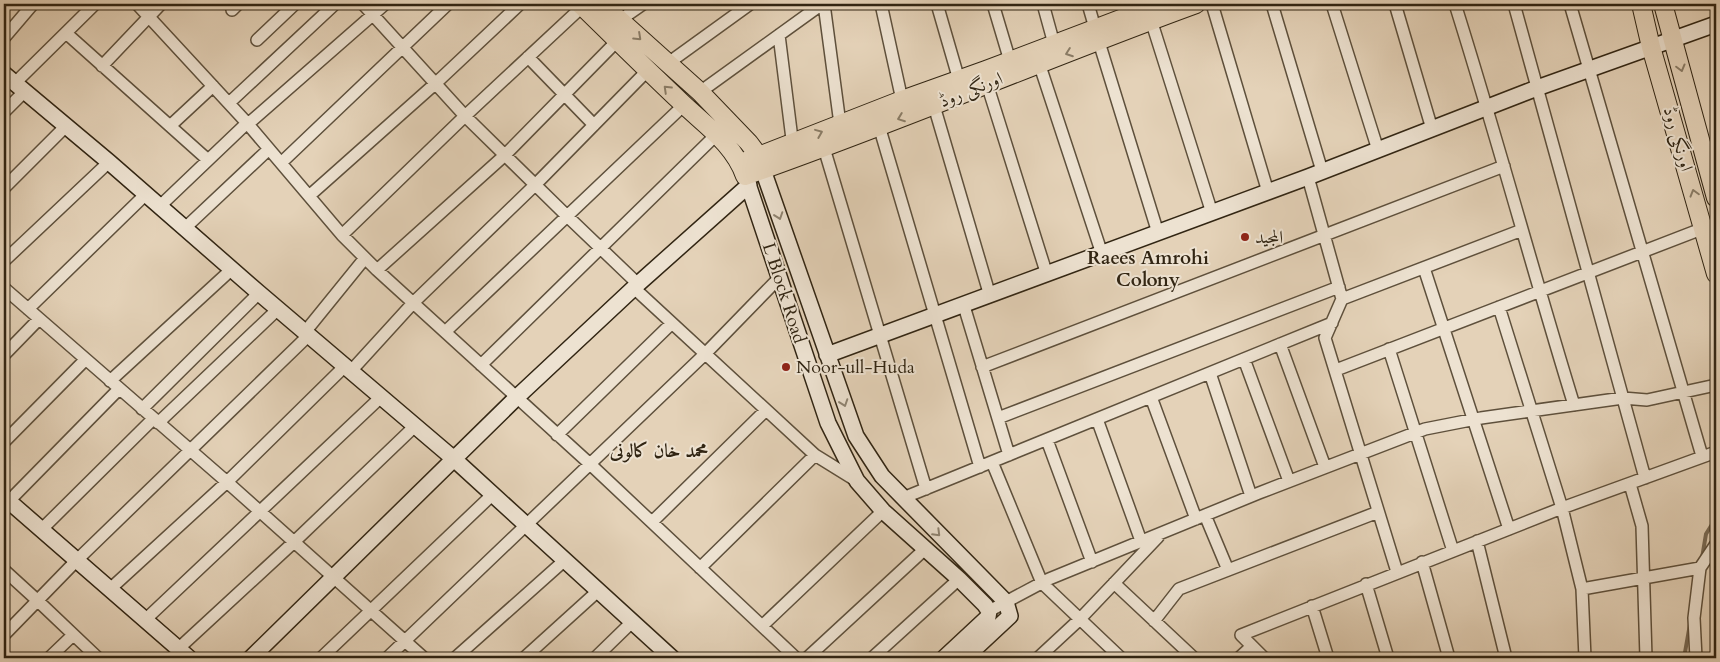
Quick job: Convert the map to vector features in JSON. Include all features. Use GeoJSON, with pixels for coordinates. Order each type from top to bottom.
{"type":"FeatureCollection","features":[{"type":"Feature","properties":{"kind":"main road","name":"L Block Road"},"geometry":{"type":"LineString","coordinates":[[602,4],[700,92],[749,143],[760,163]]}},
{"type":"Feature","properties":{"kind":"main road","name":"اورنگی روڈ"},"geometry":{"type":"LineString","coordinates":[[745,175],[760,163],[794,151],[840,124],[902,100],[931,97],[987,84],[1040,63],[1151,9],[1196,4]]}},
{"type":"Feature","properties":{"kind":"main road","name":"اورنگی روڈ"},"geometry":{"type":"LineString","coordinates":[[1641,4],[1651,47],[1716,274]]}},
{"type":"Feature","properties":{"kind":"main road","name":"اورنگی روڈ"},"geometry":{"type":"LineString","coordinates":[[1663,4],[1716,198]]}},
{"type":"Feature","properties":{"kind":"main road","name":"L Block Road"},"geometry":{"type":"LineString","coordinates":[[581,5],[684,105],[717,134],[737,156],[745,175]]}},
{"type":"Feature","properties":{"kind":"main road","name":"اورنگی روڈ"},"geometry":{"type":"LineString","coordinates":[[794,151],[824,148],[879,126],[958,80],[1054,44],[1097,35]]}},
{"type":"Feature","properties":{"kind":"street"},"geometry":{"type":"LineString","coordinates":[[4,38],[33,4]]}},
{"type":"Feature","properties":{"kind":"street"},"geometry":{"type":"LineString","coordinates":[[4,112],[15,83],[95,4]]}},
{"type":"Feature","properties":{"kind":"street"},"geometry":{"type":"LineString","coordinates":[[138,4],[248,123],[342,235],[377,270],[590,464],[796,658]]}},
{"type":"Feature","properties":{"kind":"street"},"geometry":{"type":"LineString","coordinates":[[102,66],[161,4]]}},
{"type":"Feature","properties":{"kind":"street"},"geometry":{"type":"LineString","coordinates":[[257,40],[296,4]]}},
{"type":"Feature","properties":{"kind":"street"},"geometry":{"type":"LineString","coordinates":[[229,103],[335,4]]}},
{"type":"Feature","properties":{"kind":"street"},"geometry":{"type":"LineString","coordinates":[[363,4],[465,116],[600,248],[672,323],[815,455],[856,481]]}},
{"type":"Feature","properties":{"kind":"street"},"geometry":{"type":"LineString","coordinates":[[160,206],[248,123],[385,4]]}},
{"type":"Feature","properties":{"kind":"street"},"geometry":{"type":"LineString","coordinates":[[281,163],[448,4]]}},
{"type":"Feature","properties":{"kind":"street"},"geometry":{"type":"LineString","coordinates":[[310,196],[436,83],[520,4]]}},
{"type":"Feature","properties":{"kind":"street"},"geometry":{"type":"LineString","coordinates":[[620,20],[643,4]]}},
{"type":"Feature","properties":{"kind":"street"},"geometry":{"type":"LineString","coordinates":[[668,64],[750,4]]}},
{"type":"Feature","properties":{"kind":"street"},"geometry":{"type":"LineString","coordinates":[[700,92],[823,4],[840,124]]}},
{"type":"Feature","properties":{"kind":"street"},"geometry":{"type":"LineString","coordinates":[[881,4],[902,100]]}},
{"type":"Feature","properties":{"kind":"street"},"geometry":{"type":"LineString","coordinates":[[937,4],[958,80]]}},
{"type":"Feature","properties":{"kind":"street"},"geometry":{"type":"LineString","coordinates":[[993,4],[1010,61]]}},
{"type":"Feature","properties":{"kind":"street"},"geometry":{"type":"LineString","coordinates":[[1043,4],[1054,44]]}},
{"type":"Feature","properties":{"kind":"street"},"geometry":{"type":"LineString","coordinates":[[1088,4],[1158,233]]}},
{"type":"Feature","properties":{"kind":"street"},"geometry":{"type":"LineString","coordinates":[[1212,4],[1268,192]]}},
{"type":"Feature","properties":{"kind":"street"},"geometry":{"type":"LineString","coordinates":[[1272,4],[1322,172]]}},
{"type":"Feature","properties":{"kind":"street"},"geometry":{"type":"LineString","coordinates":[[1332,4],[1378,150]]}},
{"type":"Feature","properties":{"kind":"street"},"geometry":{"type":"LineString","coordinates":[[1395,4],[1432,129]]}},
{"type":"Feature","properties":{"kind":"street"},"geometry":{"type":"LineString","coordinates":[[1455,4],[1488,107],[1539,291],[1574,405]]}},
{"type":"Feature","properties":{"kind":"street"},"geometry":{"type":"LineString","coordinates":[[1514,4],[1645,478]]}},
{"type":"Feature","properties":{"kind":"street"},"geometry":{"type":"LineString","coordinates":[[1570,4],[1702,456]]}},
{"type":"Feature","properties":{"kind":"street"},"geometry":{"type":"LineString","coordinates":[[342,235],[581,5]]}},
{"type":"Feature","properties":{"kind":"street"},"geometry":{"type":"LineString","coordinates":[[1151,9],[1212,213]]}},
{"type":"Feature","properties":{"kind":"street"},"geometry":{"type":"LineString","coordinates":[[828,356],[1322,172],[1537,88],[1716,24]]}},
{"type":"Feature","properties":{"kind":"street"},"geometry":{"type":"LineString","coordinates":[[66,33],[208,160]]}},
{"type":"Feature","properties":{"kind":"street"},"geometry":{"type":"LineString","coordinates":[[779,35],[794,151]]}},
{"type":"Feature","properties":{"kind":"street"},"geometry":{"type":"LineString","coordinates":[[377,270],[505,155],[618,40]]}},
{"type":"Feature","properties":{"kind":"street"},"geometry":{"type":"LineString","coordinates":[[528,57],[594,125]]}},
{"type":"Feature","properties":{"kind":"street"},"geometry":{"type":"LineString","coordinates":[[1040,63],[1102,254]]}},
{"type":"Feature","properties":{"kind":"street"},"geometry":{"type":"LineString","coordinates":[[109,590],[348,368],[535,185],[648,70]]}},
{"type":"Feature","properties":{"kind":"street"},"geometry":{"type":"LineString","coordinates":[[15,83],[454,459],[527,524],[667,657]]}},
{"type":"Feature","properties":{"kind":"street"},"geometry":{"type":"LineString","coordinates":[[987,84],[1047,275]]}},
{"type":"Feature","properties":{"kind":"street"},"geometry":{"type":"LineString","coordinates":[[170,126],[213,86]]}},
{"type":"Feature","properties":{"kind":"street"},"geometry":{"type":"LineString","coordinates":[[931,97],[990,296]]}},
{"type":"Feature","properties":{"kind":"street"},"geometry":{"type":"LineString","coordinates":[[445,332],[566,215],[684,105]]}},
{"type":"Feature","properties":{"kind":"street"},"geometry":{"type":"LineString","coordinates":[[4,188],[66,126]]}},
{"type":"Feature","properties":{"kind":"street"},"geometry":{"type":"LineString","coordinates":[[879,126],[980,467]]}},
{"type":"Feature","properties":{"kind":"street"},"geometry":{"type":"LineString","coordinates":[[481,365],[717,134]]}},
{"type":"Feature","properties":{"kind":"street"},"geometry":{"type":"LineString","coordinates":[[824,148],[926,490]]}},
{"type":"Feature","properties":{"kind":"street"},"geometry":{"type":"LineString","coordinates":[[186,228],[269,149]]}},
{"type":"Feature","properties":{"kind":"street"},"geometry":{"type":"LineString","coordinates":[[4,261],[109,162]]}},
{"type":"Feature","properties":{"kind":"street","name":"L Block Road"},"geometry":{"type":"LineString","coordinates":[[760,163],[856,436],[882,476],[1006,602]]}},
{"type":"Feature","properties":{"kind":"street"},"geometry":{"type":"LineString","coordinates":[[982,367],[1504,166]]}},
{"type":"Feature","properties":{"kind":"street"},"geometry":{"type":"LineString","coordinates":[[251,658],[516,398],[636,286],[745,175]]}},
{"type":"Feature","properties":{"kind":"street","name":"L Block Road"},"geometry":{"type":"LineString","coordinates":[[745,175],[828,423],[856,481],[883,511],[959,579],[989,611]]}},
{"type":"Feature","properties":{"kind":"street"},"geometry":{"type":"LineString","coordinates":[[1308,177],[1342,299],[1325,338],[1397,572]]}},
{"type":"Feature","properties":{"kind":"street"},"geometry":{"type":"LineString","coordinates":[[28,309],[146,194]]}},
{"type":"Feature","properties":{"kind":"street"},"geometry":{"type":"LineString","coordinates":[[1336,370],[1704,228]]}},
{"type":"Feature","properties":{"kind":"street"},"geometry":{"type":"LineString","coordinates":[[1342,299],[1522,230]]}},
{"type":"Feature","properties":{"kind":"street"},"geometry":{"type":"LineString","coordinates":[[4,635],[76,561],[307,333],[365,258]]}},
{"type":"Feature","properties":{"kind":"street"},"geometry":{"type":"LineString","coordinates":[[1424,268],[1509,529]]}},
{"type":"Feature","properties":{"kind":"street"},"geometry":{"type":"LineString","coordinates":[[232,269],[114,385],[6,499],[109,590],[183,653],[294,542],[415,426]]}},
{"type":"Feature","properties":{"kind":"street"},"geometry":{"type":"LineString","coordinates":[[387,658],[705,354],[779,278]]}},
{"type":"Feature","properties":{"kind":"street"},"geometry":{"type":"LineString","coordinates":[[998,418],[1338,287]]}},
{"type":"Feature","properties":{"kind":"street"},"geometry":{"type":"LineString","coordinates":[[4,290],[227,482],[424,658]]}},
{"type":"Feature","properties":{"kind":"street"},"geometry":{"type":"LineString","coordinates":[[142,409],[259,293]]}},
{"type":"Feature","properties":{"kind":"street"},"geometry":{"type":"LineString","coordinates":[[964,306],[1010,455]]}},
{"type":"Feature","properties":{"kind":"street"},"geometry":{"type":"LineString","coordinates":[[1499,307],[1562,508],[1582,589],[1585,658]]}},
{"type":"Feature","properties":{"kind":"street"},"geometry":{"type":"LineString","coordinates":[[41,530],[278,309]]}},
{"type":"Feature","properties":{"kind":"street"},"geometry":{"type":"LineString","coordinates":[[4,354],[39,320]]}},
{"type":"Feature","properties":{"kind":"street"},"geometry":{"type":"LineString","coordinates":[[557,435],[672,323]]}},
{"type":"Feature","properties":{"kind":"street"},"geometry":{"type":"LineString","coordinates":[[903,498],[1332,323]]}},
{"type":"Feature","properties":{"kind":"street"},"geometry":{"type":"LineString","coordinates":[[1280,344],[1325,467]]}},
{"type":"Feature","properties":{"kind":"street"},"geometry":{"type":"LineString","coordinates":[[1389,349],[1452,551]]}},
{"type":"Feature","properties":{"kind":"street"},"geometry":{"type":"LineString","coordinates":[[1244,359],[1290,481]]}},
{"type":"Feature","properties":{"kind":"street"},"geometry":{"type":"LineString","coordinates":[[4,442],[85,360]]}},
{"type":"Feature","properties":{"kind":"street"},"geometry":{"type":"LineString","coordinates":[[1210,372],[1251,496]]}},
{"type":"Feature","properties":{"kind":"street"},"geometry":{"type":"LineString","coordinates":[[944,658],[988,617],[989,611],[1042,584],[1251,496],[1416,432],[1474,420],[1623,398],[1647,400],[1716,385]]}},
{"type":"Feature","properties":{"kind":"street"},"geometry":{"type":"LineString","coordinates":[[145,620],[381,397]]}},
{"type":"Feature","properties":{"kind":"street"},"geometry":{"type":"LineString","coordinates":[[1151,397],[1201,517],[1228,570]]}},
{"type":"Feature","properties":{"kind":"street"},"geometry":{"type":"LineString","coordinates":[[652,522],[766,410]]}},
{"type":"Feature","properties":{"kind":"street"},"geometry":{"type":"LineString","coordinates":[[1097,419],[1141,541]]}},
{"type":"Feature","properties":{"kind":"street"},"geometry":{"type":"LineString","coordinates":[[1047,440],[1092,562]]}},
{"type":"Feature","properties":{"kind":"street"},"geometry":{"type":"LineString","coordinates":[[1264,658],[1241,635],[1562,508],[1716,452]]}},
{"type":"Feature","properties":{"kind":"street"},"geometry":{"type":"LineString","coordinates":[[700,568],[815,455]]}},
{"type":"Feature","properties":{"kind":"street"},"geometry":{"type":"LineString","coordinates":[[992,462],[1042,584],[1080,619],[1114,656]]}},
{"type":"Feature","properties":{"kind":"street"},"geometry":{"type":"LineString","coordinates":[[1630,484],[1642,526],[1646,658]]}},
{"type":"Feature","properties":{"kind":"street"},"geometry":{"type":"LineString","coordinates":[[321,658],[492,494]]}},
{"type":"Feature","properties":{"kind":"street"},"geometry":{"type":"LineString","coordinates":[[762,626],[883,511]]}},
{"type":"Feature","properties":{"kind":"street"},"geometry":{"type":"LineString","coordinates":[[1154,621],[1179,589],[1378,512]]}},
{"type":"Feature","properties":{"kind":"street"},"geometry":{"type":"LineString","coordinates":[[1038,658],[1080,619],[1162,533]]}},
{"type":"Feature","properties":{"kind":"street"},"geometry":{"type":"LineString","coordinates":[[1477,541],[1506,658]]}},
{"type":"Feature","properties":{"kind":"street"},"geometry":{"type":"LineString","coordinates":[[1696,658],[1694,618],[1700,568],[1716,544]]}},
{"type":"Feature","properties":{"kind":"street"},"geometry":{"type":"LineString","coordinates":[[807,658],[925,549]]}},
{"type":"Feature","properties":{"kind":"street"},"geometry":{"type":"LineString","coordinates":[[454,658],[565,560]]}},
{"type":"Feature","properties":{"kind":"street"},"geometry":{"type":"LineString","coordinates":[[1422,562],[1449,658]]}},
{"type":"Feature","properties":{"kind":"street"},"geometry":{"type":"LineString","coordinates":[[1582,589],[1700,568]]}},
{"type":"Feature","properties":{"kind":"street"},"geometry":{"type":"LineString","coordinates":[[4,570],[98,658]]}},
{"type":"Feature","properties":{"kind":"street"},"geometry":{"type":"LineString","coordinates":[[872,658],[959,579]]}},
{"type":"Feature","properties":{"kind":"street"},"geometry":{"type":"LineString","coordinates":[[1114,583],[1194,658]]}},
{"type":"Feature","properties":{"kind":"street"},"geometry":{"type":"LineString","coordinates":[[1366,584],[1388,658]]}},
{"type":"Feature","properties":{"kind":"street"},"geometry":{"type":"LineString","coordinates":[[524,658],[598,591]]}},
{"type":"Feature","properties":{"kind":"street"},"geometry":{"type":"LineString","coordinates":[[965,658],[1010,616],[1006,602]]}},
{"type":"Feature","properties":{"kind":"street"},"geometry":{"type":"LineString","coordinates":[[1312,606],[1328,658]]}},
{"type":"Feature","properties":{"kind":"street"},"geometry":{"type":"LineString","coordinates":[[595,658],[632,622]]}},
{"type":"Feature","properties":{"kind":"street"},"geometry":{"type":"LineString","coordinates":[[49,658],[73,635]]}},
{"type":"Feature","properties":{"kind":"street"},"geometry":{"type":"LineString","coordinates":[[1239,658],[1252,646]]}},
{"type":"Feature","properties":{"kind":"waterway"},"geometry":{"type":"LineString","coordinates":[[1702,558],[1706,534],[1716,518]]}},
{"type":"Feature","properties":{"kind":"waterway"},"geometry":{"type":"LineString","coordinates":[[1684,658],[1690,624]]}},
{"type":"Feature","properties":{"kind":"place","name":"المجید"},"geometry":{"type":"Point","coordinates":[1245,237]}},
{"type":"Feature","properties":{"kind":"place","name":"Noor-ull-Huda"},"geometry":{"type":"Point","coordinates":[786,367]}},
{"type":"Feature","properties":{"kind":"district","name":"Raees Amrohi Colony"},"geometry":{"type":"Point","coordinates":[1148,269]}},
{"type":"Feature","properties":{"kind":"district","name":"محمد خان کالونی"},"geometry":{"type":"Point","coordinates":[659,451]}}]}
